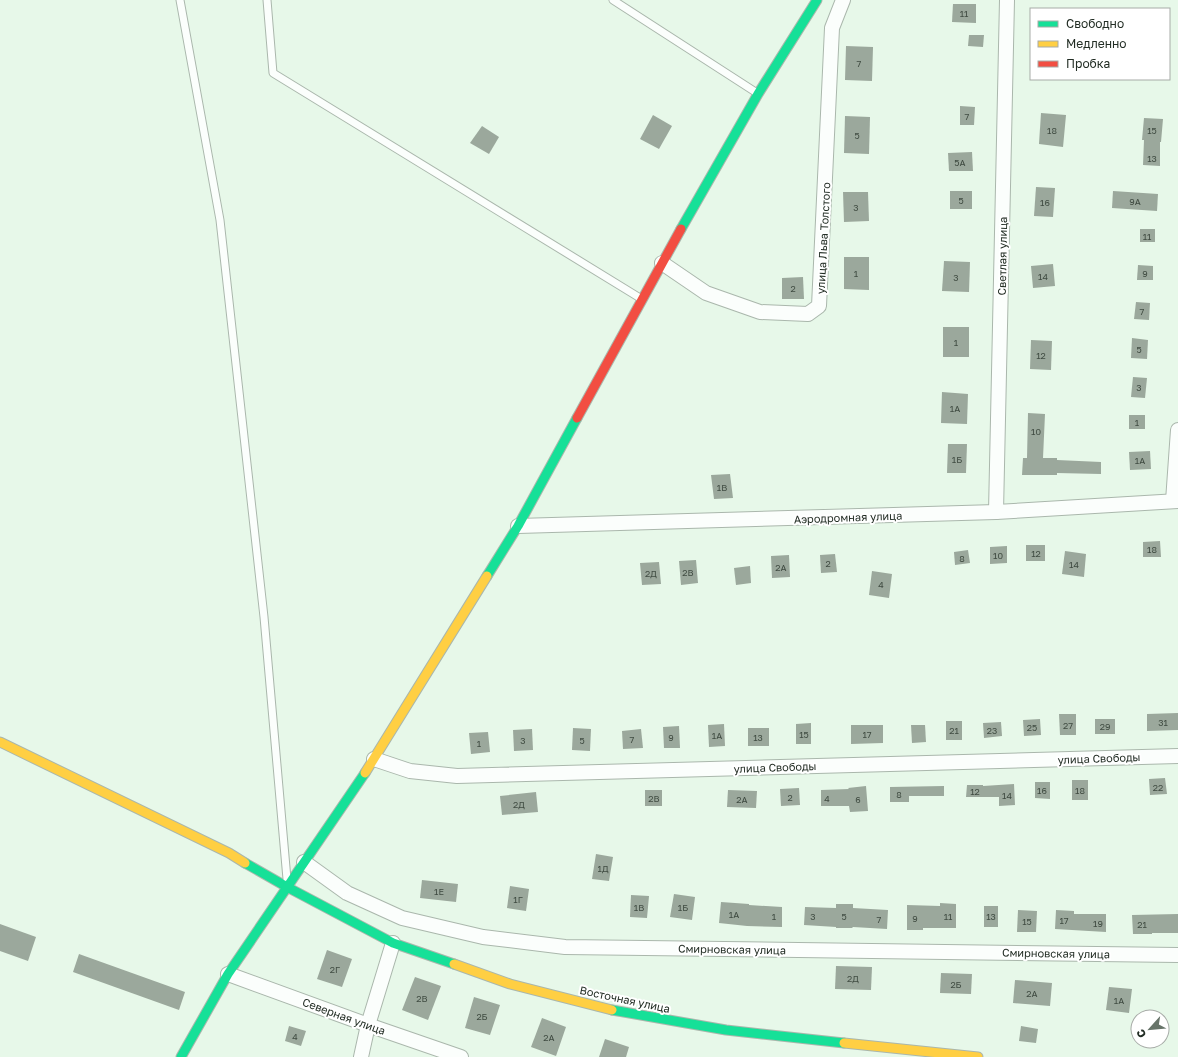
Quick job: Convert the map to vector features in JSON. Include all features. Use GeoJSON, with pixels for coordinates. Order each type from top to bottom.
{"type":"FeatureCollection","features":[{"type":"Feature","properties":{"kind":"street"},"geometry":{"type":"LineString","coordinates":[[181,1057],[228,974],[374,759],[518,526],[662,263],[758,94],[817,0]]}},
{"type":"Feature","properties":{"kind":"street","name":"улица Льва Толстого"},"geometry":{"type":"LineString","coordinates":[[662,263],[706,292],[760,312],[808,314],[819,306],[832,28],[843,0]]}},
{"type":"Feature","properties":{"kind":"street","name":"Светлая улица"},"geometry":{"type":"LineString","coordinates":[[996,512],[1007,0]]}},
{"type":"Feature","properties":{"kind":"street"},"geometry":{"type":"LineString","coordinates":[[1175,501],[1178,430]]}},
{"type":"Feature","properties":{"kind":"street","name":"Аэродромная улица"},"geometry":{"type":"LineString","coordinates":[[518,526],[996,512],[1175,501]]}},
{"type":"Feature","properties":{"kind":"street","name":"Восточная улица"},"geometry":{"type":"LineString","coordinates":[[0,742],[230,854],[287,887],[393,943],[510,984],[621,1012],[726,1030],[978,1057]]}},
{"type":"Feature","properties":{"kind":"street","name":"улица Свободы"},"geometry":{"type":"LineString","coordinates":[[374,759],[410,771],[458,776],[1178,756]]}},
{"type":"Feature","properties":{"kind":"street","name":"Смирновская улица"},"geometry":{"type":"LineString","coordinates":[[304,862],[347,893],[402,918],[483,937],[565,947],[1178,955]]}},
{"type":"Feature","properties":{"kind":"street"},"geometry":{"type":"LineString","coordinates":[[361,1057],[368,1025],[393,943]]}},
{"type":"Feature","properties":{"kind":"street","name":"Северная улица"},"geometry":{"type":"LineString","coordinates":[[228,974],[460,1057]]}},
{"type":"Feature","properties":{"kind":"lane"},"geometry":{"type":"LineString","coordinates":[[180,0],[220,220],[264,617],[287,887]]}},
{"type":"Feature","properties":{"kind":"lane"},"geometry":{"type":"LineString","coordinates":[[267,0],[274,73],[642,299]]}},
{"type":"Feature","properties":{"kind":"lane"},"geometry":{"type":"LineString","coordinates":[[612,0],[758,94]]}},
{"type":"Feature","properties":{"kind":"building"},"geometry":{"type":"Polygon","coordinates":[[[953,4],[976,4],[976,23],[952,22],[953,4]]]}},
{"type":"Feature","properties":{"kind":"building"},"geometry":{"type":"Polygon","coordinates":[[[969,35],[984,35],[983,47],[968,46],[969,35]]]}},
{"type":"Feature","properties":{"kind":"building"},"geometry":{"type":"Polygon","coordinates":[[[846,46],[873,47],[872,81],[845,80],[846,46]]]}},
{"type":"Feature","properties":{"kind":"building"},"geometry":{"type":"Polygon","coordinates":[[[960,106],[975,107],[974,125],[960,125],[960,106]]]}},
{"type":"Feature","properties":{"kind":"building"},"geometry":{"type":"Polygon","coordinates":[[[1041,113],[1066,115],[1063,147],[1039,144],[1041,113]]]}},
{"type":"Feature","properties":{"kind":"building"},"geometry":{"type":"Polygon","coordinates":[[[653,115],[672,126],[659,149],[640,139],[653,115]]]}},
{"type":"Feature","properties":{"kind":"building"},"geometry":{"type":"Polygon","coordinates":[[[845,116],[870,117],[869,154],[844,153],[845,116]]]}},
{"type":"Feature","properties":{"kind":"building"},"geometry":{"type":"Polygon","coordinates":[[[1144,118],[1163,119],[1160,142],[1160,166],[1143,165],[1144,140],[1142,140],[1144,118]]]}},
{"type":"Feature","properties":{"kind":"building"},"geometry":{"type":"Polygon","coordinates":[[[482,126],[499,137],[489,154],[470,143],[482,126]]]}},
{"type":"Feature","properties":{"kind":"building"},"geometry":{"type":"Polygon","coordinates":[[[972,152],[973,171],[949,171],[948,153],[972,152]]]}},
{"type":"Feature","properties":{"kind":"building"},"geometry":{"type":"Polygon","coordinates":[[[1036,187],[1055,188],[1053,217],[1034,216],[1036,187]]]}},
{"type":"Feature","properties":{"kind":"building"},"geometry":{"type":"Polygon","coordinates":[[[950,191],[972,191],[972,209],[950,209],[950,191]]]}},
{"type":"Feature","properties":{"kind":"building"},"geometry":{"type":"Polygon","coordinates":[[[1113,191],[1158,194],[1157,211],[1112,208],[1113,191]]]}},
{"type":"Feature","properties":{"kind":"building"},"geometry":{"type":"Polygon","coordinates":[[[843,192],[868,192],[869,221],[844,222],[843,192]]]}},
{"type":"Feature","properties":{"kind":"building"},"geometry":{"type":"Polygon","coordinates":[[[1140,229],[1155,229],[1155,242],[1140,242],[1140,229]]]}},
{"type":"Feature","properties":{"kind":"building"},"geometry":{"type":"Polygon","coordinates":[[[844,257],[869,257],[869,290],[844,289],[844,257]]]}},
{"type":"Feature","properties":{"kind":"building"},"geometry":{"type":"Polygon","coordinates":[[[944,261],[970,262],[969,292],[942,291],[944,261]]]}},
{"type":"Feature","properties":{"kind":"building"},"geometry":{"type":"Polygon","coordinates":[[[1053,264],[1055,286],[1033,288],[1031,266],[1053,264]]]}},
{"type":"Feature","properties":{"kind":"building"},"geometry":{"type":"Polygon","coordinates":[[[1138,265],[1153,266],[1153,280],[1137,280],[1138,265]]]}},
{"type":"Feature","properties":{"kind":"building"},"geometry":{"type":"Polygon","coordinates":[[[803,277],[804,299],[782,299],[782,278],[803,277]]]}},
{"type":"Feature","properties":{"kind":"building"},"geometry":{"type":"Polygon","coordinates":[[[1136,302],[1150,303],[1149,320],[1134,319],[1136,302]]]}},
{"type":"Feature","properties":{"kind":"building"},"geometry":{"type":"Polygon","coordinates":[[[943,327],[969,327],[969,357],[943,357],[943,327]]]}},
{"type":"Feature","properties":{"kind":"building"},"geometry":{"type":"Polygon","coordinates":[[[1132,338],[1148,340],[1147,359],[1131,358],[1132,338]]]}},
{"type":"Feature","properties":{"kind":"building"},"geometry":{"type":"Polygon","coordinates":[[[1031,340],[1052,341],[1051,370],[1030,369],[1031,340]]]}},
{"type":"Feature","properties":{"kind":"building"},"geometry":{"type":"Polygon","coordinates":[[[1133,377],[1147,378],[1145,398],[1131,397],[1133,377]]]}},
{"type":"Feature","properties":{"kind":"building"},"geometry":{"type":"Polygon","coordinates":[[[942,392],[968,394],[967,424],[941,423],[942,392]]]}},
{"type":"Feature","properties":{"kind":"building"},"geometry":{"type":"Polygon","coordinates":[[[1028,413],[1045,414],[1043,458],[1101,462],[1101,474],[1057,473],[1057,475],[1022,475],[1023,458],[1027,458],[1028,413]]]}},
{"type":"Feature","properties":{"kind":"building"},"geometry":{"type":"Polygon","coordinates":[[[1129,415],[1145,415],[1145,429],[1129,429],[1129,415]]]}},
{"type":"Feature","properties":{"kind":"building"},"geometry":{"type":"Polygon","coordinates":[[[948,444],[967,444],[966,473],[947,473],[948,444]]]}},
{"type":"Feature","properties":{"kind":"building"},"geometry":{"type":"Polygon","coordinates":[[[1150,451],[1151,469],[1130,470],[1129,452],[1150,451]]]}},
{"type":"Feature","properties":{"kind":"building"},"geometry":{"type":"Polygon","coordinates":[[[730,474],[733,498],[714,499],[711,475],[730,474]]]}},
{"type":"Feature","properties":{"kind":"building"},"geometry":{"type":"Polygon","coordinates":[[[1160,541],[1161,557],[1143,557],[1143,542],[1160,541]]]}},
{"type":"Feature","properties":{"kind":"building"},"geometry":{"type":"Polygon","coordinates":[[[1026,545],[1045,545],[1045,561],[1026,561],[1026,545]]]}},
{"type":"Feature","properties":{"kind":"building"},"geometry":{"type":"Polygon","coordinates":[[[1007,546],[1007,563],[990,564],[990,547],[1007,546]]]}},
{"type":"Feature","properties":{"kind":"building"},"geometry":{"type":"Polygon","coordinates":[[[968,550],[970,563],[955,565],[954,552],[968,550]]]}},
{"type":"Feature","properties":{"kind":"building"},"geometry":{"type":"Polygon","coordinates":[[[1065,551],[1086,554],[1084,577],[1062,574],[1065,551]]]}},
{"type":"Feature","properties":{"kind":"building"},"geometry":{"type":"Polygon","coordinates":[[[835,554],[837,572],[821,573],[820,555],[835,554]]]}},
{"type":"Feature","properties":{"kind":"building"},"geometry":{"type":"Polygon","coordinates":[[[789,555],[790,577],[772,578],[771,556],[789,555]]]}},
{"type":"Feature","properties":{"kind":"building"},"geometry":{"type":"Polygon","coordinates":[[[696,560],[698,583],[681,585],[679,561],[696,560]]]}},
{"type":"Feature","properties":{"kind":"building"},"geometry":{"type":"Polygon","coordinates":[[[659,562],[661,584],[642,585],[640,563],[659,562]]]}},
{"type":"Feature","properties":{"kind":"building"},"geometry":{"type":"Polygon","coordinates":[[[750,566],[751,583],[736,585],[734,568],[750,566]]]}},
{"type":"Feature","properties":{"kind":"building"},"geometry":{"type":"Polygon","coordinates":[[[872,571],[892,574],[889,598],[869,595],[872,571]]]}},
{"type":"Feature","properties":{"kind":"building"},"geometry":{"type":"Polygon","coordinates":[[[1178,713],[1178,730],[1147,731],[1147,714],[1178,713]]]}},
{"type":"Feature","properties":{"kind":"building"},"geometry":{"type":"Polygon","coordinates":[[[1059,714],[1076,714],[1076,735],[1060,735],[1059,714]]]}},
{"type":"Feature","properties":{"kind":"building"},"geometry":{"type":"Polygon","coordinates":[[[1040,719],[1041,735],[1024,736],[1023,720],[1040,719]]]}},
{"type":"Feature","properties":{"kind":"building"},"geometry":{"type":"Polygon","coordinates":[[[1095,719],[1115,719],[1115,734],[1095,734],[1095,719]]]}},
{"type":"Feature","properties":{"kind":"building"},"geometry":{"type":"Polygon","coordinates":[[[946,721],[962,721],[962,740],[946,740],[946,721]]]}},
{"type":"Feature","properties":{"kind":"building"},"geometry":{"type":"Polygon","coordinates":[[[1001,722],[1002,736],[984,738],[983,723],[1001,722]]]}},
{"type":"Feature","properties":{"kind":"building"},"geometry":{"type":"Polygon","coordinates":[[[811,723],[811,744],[796,744],[796,724],[811,723]]]}},
{"type":"Feature","properties":{"kind":"building"},"geometry":{"type":"Polygon","coordinates":[[[724,724],[725,746],[709,747],[708,725],[724,724]]]}},
{"type":"Feature","properties":{"kind":"building"},"geometry":{"type":"Polygon","coordinates":[[[851,725],[883,725],[883,743],[851,744],[851,725]]]}},
{"type":"Feature","properties":{"kind":"building"},"geometry":{"type":"Polygon","coordinates":[[[911,725],[925,725],[926,742],[912,743],[911,725]]]}},
{"type":"Feature","properties":{"kind":"building"},"geometry":{"type":"Polygon","coordinates":[[[679,726],[680,748],[664,748],[663,727],[679,726]]]}},
{"type":"Feature","properties":{"kind":"building"},"geometry":{"type":"Polygon","coordinates":[[[573,728],[591,729],[590,751],[572,750],[573,728]]]}},
{"type":"Feature","properties":{"kind":"building"},"geometry":{"type":"Polygon","coordinates":[[[748,728],[769,728],[769,746],[748,746],[748,728]]]}},
{"type":"Feature","properties":{"kind":"building"},"geometry":{"type":"Polygon","coordinates":[[[532,729],[533,750],[514,751],[513,730],[532,729]]]}},
{"type":"Feature","properties":{"kind":"building"},"geometry":{"type":"Polygon","coordinates":[[[641,729],[643,748],[623,749],[622,731],[641,729]]]}},
{"type":"Feature","properties":{"kind":"building"},"geometry":{"type":"Polygon","coordinates":[[[488,732],[490,752],[471,754],[469,733],[488,732]]]}},
{"type":"Feature","properties":{"kind":"building"},"geometry":{"type":"Polygon","coordinates":[[[1165,778],[1167,794],[1150,795],[1149,779],[1165,778]]]}},
{"type":"Feature","properties":{"kind":"building"},"geometry":{"type":"Polygon","coordinates":[[[1072,780],[1088,780],[1088,800],[1072,800],[1072,780]]]}},
{"type":"Feature","properties":{"kind":"building"},"geometry":{"type":"Polygon","coordinates":[[[1035,782],[1050,782],[1050,799],[1035,798],[1035,782]]]}},
{"type":"Feature","properties":{"kind":"building"},"geometry":{"type":"Polygon","coordinates":[[[1014,784],[1015,805],[999,806],[999,797],[966,797],[967,785],[983,786],[1014,784]]]}},
{"type":"Feature","properties":{"kind":"building"},"geometry":{"type":"Polygon","coordinates":[[[866,786],[868,811],[850,812],[849,806],[821,806],[821,790],[849,789],[848,788],[866,786]]]}},
{"type":"Feature","properties":{"kind":"building"},"geometry":{"type":"Polygon","coordinates":[[[944,786],[944,796],[909,796],[909,802],[890,802],[890,787],[944,786]]]}},
{"type":"Feature","properties":{"kind":"building"},"geometry":{"type":"Polygon","coordinates":[[[799,788],[800,805],[781,806],[780,789],[799,788]]]}},
{"type":"Feature","properties":{"kind":"building"},"geometry":{"type":"Polygon","coordinates":[[[645,790],[662,790],[662,806],[645,806],[645,790]]]}},
{"type":"Feature","properties":{"kind":"building"},"geometry":{"type":"Polygon","coordinates":[[[728,790],[757,791],[756,808],[727,807],[728,790]]]}},
{"type":"Feature","properties":{"kind":"building"},"geometry":{"type":"Polygon","coordinates":[[[536,792],[538,812],[502,815],[500,796],[536,792]]]}},
{"type":"Feature","properties":{"kind":"building"},"geometry":{"type":"Polygon","coordinates":[[[596,854],[613,857],[609,881],[592,879],[596,854]]]}},
{"type":"Feature","properties":{"kind":"building"},"geometry":{"type":"Polygon","coordinates":[[[422,880],[458,884],[456,902],[420,898],[422,880]]]}},
{"type":"Feature","properties":{"kind":"building"},"geometry":{"type":"Polygon","coordinates":[[[510,886],[529,889],[526,911],[507,908],[510,886]]]}},
{"type":"Feature","properties":{"kind":"building"},"geometry":{"type":"Polygon","coordinates":[[[674,894],[695,897],[692,920],[670,917],[674,894]]]}},
{"type":"Feature","properties":{"kind":"building"},"geometry":{"type":"Polygon","coordinates":[[[631,895],[649,896],[647,918],[630,917],[631,895]]]}},
{"type":"Feature","properties":{"kind":"building"},"geometry":{"type":"Polygon","coordinates":[[[721,902],[782,907],[782,927],[747,926],[719,923],[721,902]]]}},
{"type":"Feature","properties":{"kind":"building"},"geometry":{"type":"Polygon","coordinates":[[[940,903],[956,904],[956,928],[923,928],[923,930],[907,930],[907,905],[940,906],[940,903]]]}},
{"type":"Feature","properties":{"kind":"building"},"geometry":{"type":"Polygon","coordinates":[[[836,904],[853,904],[853,908],[888,910],[887,929],[853,927],[836,928],[804,925],[805,907],[836,908],[836,904]]]}},
{"type":"Feature","properties":{"kind":"building"},"geometry":{"type":"Polygon","coordinates":[[[984,906],[998,906],[998,927],[984,927],[984,906]]]}},
{"type":"Feature","properties":{"kind":"building"},"geometry":{"type":"Polygon","coordinates":[[[1018,910],[1037,911],[1036,932],[1017,932],[1018,910]]]}},
{"type":"Feature","properties":{"kind":"building"},"geometry":{"type":"Polygon","coordinates":[[[1056,910],[1074,911],[1074,914],[1106,914],[1106,932],[1055,929],[1056,910]]]}},
{"type":"Feature","properties":{"kind":"building"},"geometry":{"type":"Polygon","coordinates":[[[1178,914],[1178,933],[1133,934],[1132,915],[1178,914]]]}},
{"type":"Feature","properties":{"kind":"building"},"geometry":{"type":"Polygon","coordinates":[[[0,924],[36,937],[28,961],[0,951],[0,924]]]}},
{"type":"Feature","properties":{"kind":"building"},"geometry":{"type":"Polygon","coordinates":[[[327,950],[352,959],[342,987],[317,979],[327,950]]]}},
{"type":"Feature","properties":{"kind":"building"},"geometry":{"type":"Polygon","coordinates":[[[79,954],[185,992],[179,1010],[73,972],[79,954]]]}},
{"type":"Feature","properties":{"kind":"building"},"geometry":{"type":"Polygon","coordinates":[[[836,966],[872,967],[871,990],[835,989],[836,966]]]}},
{"type":"Feature","properties":{"kind":"building"},"geometry":{"type":"Polygon","coordinates":[[[941,973],[972,974],[971,994],[940,993],[941,973]]]}},
{"type":"Feature","properties":{"kind":"building"},"geometry":{"type":"Polygon","coordinates":[[[415,977],[441,986],[428,1020],[402,1010],[415,977]]]}},
{"type":"Feature","properties":{"kind":"building"},"geometry":{"type":"Polygon","coordinates":[[[1015,980],[1052,983],[1050,1006],[1013,1003],[1015,980]]]}},
{"type":"Feature","properties":{"kind":"building"},"geometry":{"type":"Polygon","coordinates":[[[1109,987],[1132,989],[1129,1013],[1106,1010],[1109,987]]]}},
{"type":"Feature","properties":{"kind":"building"},"geometry":{"type":"Polygon","coordinates":[[[474,997],[500,1005],[490,1035],[465,1028],[474,997]]]}},
{"type":"Feature","properties":{"kind":"building"},"geometry":{"type":"Polygon","coordinates":[[[542,1018],[566,1027],[556,1056],[531,1047],[542,1018]]]}},
{"type":"Feature","properties":{"kind":"building"},"geometry":{"type":"Polygon","coordinates":[[[289,1026],[306,1031],[301,1046],[285,1041],[289,1026]]]}},
{"type":"Feature","properties":{"kind":"building"},"geometry":{"type":"Polygon","coordinates":[[[1021,1026],[1038,1029],[1036,1043],[1019,1041],[1021,1026]]]}},
{"type":"Feature","properties":{"kind":"building"},"geometry":{"type":"Polygon","coordinates":[[[605,1039],[629,1047],[626,1057],[599,1057],[605,1039]]]}},
{"type":"Feature","properties":{"kind":"traffic: fast"},"geometry":{"type":"LineString","coordinates":[[681,229],[758,94],[817,0]]}},
{"type":"Feature","properties":{"kind":"traffic: fast"},"geometry":{"type":"LineString","coordinates":[[487,576],[518,526],[577,418]]}},
{"type":"Feature","properties":{"kind":"traffic: fast"},"geometry":{"type":"LineString","coordinates":[[181,1057],[228,974],[365,773]]}},
{"type":"Feature","properties":{"kind":"traffic: fast"},"geometry":{"type":"LineString","coordinates":[[245,863],[393,943],[454,964]]}},
{"type":"Feature","properties":{"kind":"traffic: fast"},"geometry":{"type":"LineString","coordinates":[[612,1010],[726,1030],[844,1043]]}},
{"type":"Feature","properties":{"kind":"traffic: slow"},"geometry":{"type":"LineString","coordinates":[[365,773],[487,576]]}},
{"type":"Feature","properties":{"kind":"traffic: slow"},"geometry":{"type":"LineString","coordinates":[[0,742],[229,853],[245,863]]}},
{"type":"Feature","properties":{"kind":"traffic: slow"},"geometry":{"type":"LineString","coordinates":[[454,964],[510,984],[612,1010]]}},
{"type":"Feature","properties":{"kind":"traffic: slow"},"geometry":{"type":"LineString","coordinates":[[844,1043],[978,1057]]}},
{"type":"Feature","properties":{"kind":"traffic: jam"},"geometry":{"type":"LineString","coordinates":[[577,418],[681,229]]}}]}
